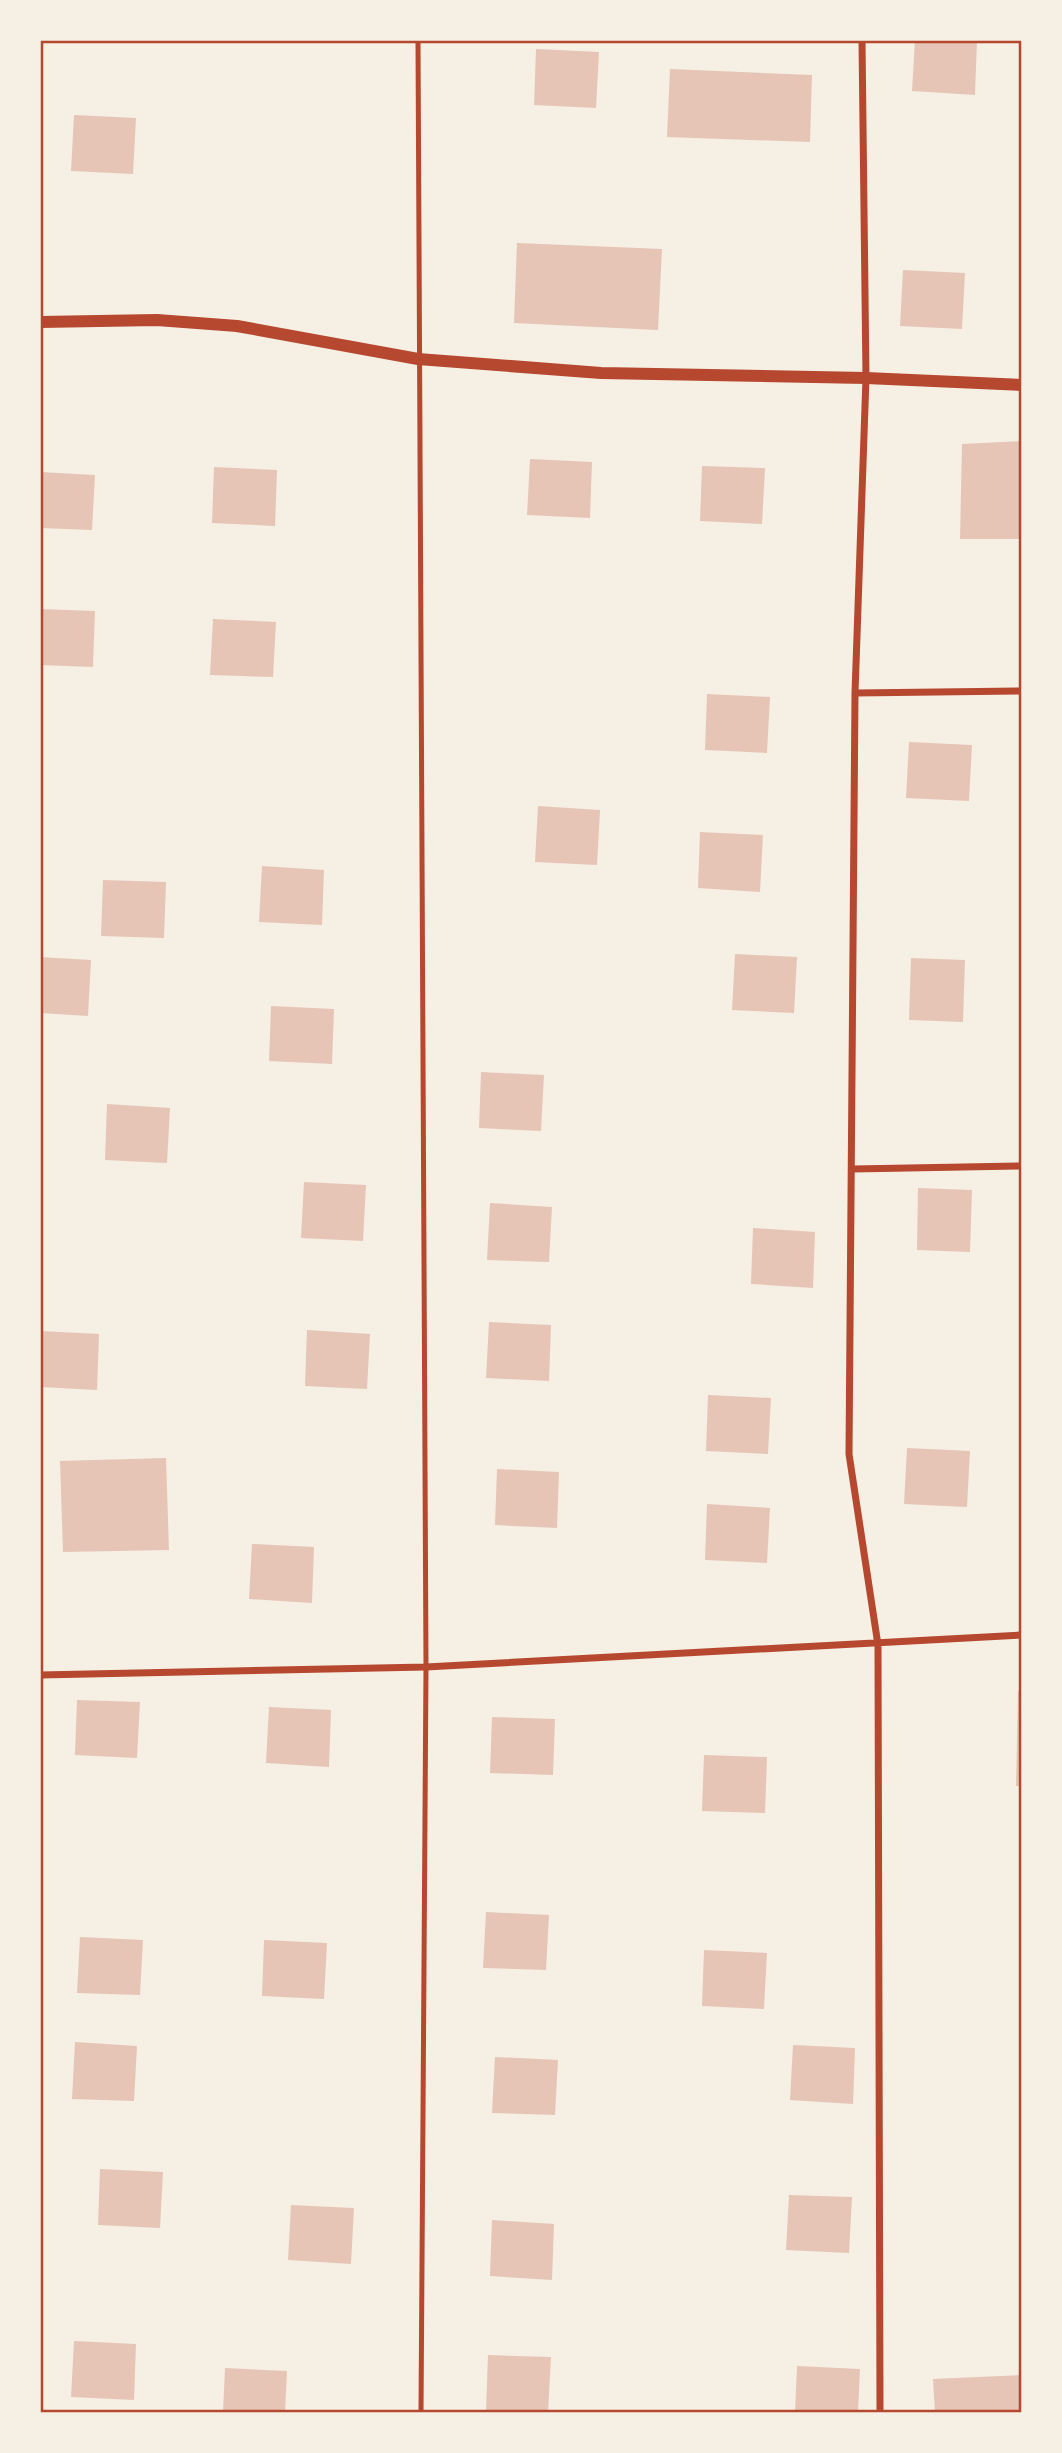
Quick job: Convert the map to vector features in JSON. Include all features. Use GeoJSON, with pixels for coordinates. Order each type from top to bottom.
{"type":"FeatureCollection","features":[{"type":"Feature","properties":{"kind":"street"},"geometry":{"type":"LineString","coordinates":[[862,40],[866,378],[855,693],[849,1454],[878,1645],[880,2413]]}},
{"type":"Feature","properties":{"kind":"street"},"geometry":{"type":"LineString","coordinates":[[40,322],[157,320],[237,326],[418,359],[601,373],[866,378],[1022,385]]}},
{"type":"Feature","properties":{"kind":"street"},"geometry":{"type":"LineString","coordinates":[[855,693],[1022,691]]}},
{"type":"Feature","properties":{"kind":"street"},"geometry":{"type":"LineString","coordinates":[[853,1169],[1022,1166]]}},
{"type":"Feature","properties":{"kind":"street"},"geometry":{"type":"LineString","coordinates":[[40,1675],[426,1667],[878,1645],[1022,1635]]}},
{"type":"Feature","properties":{"kind":"lane"},"geometry":{"type":"LineString","coordinates":[[418,40],[426,1667],[421,2413]]}},
{"type":"Feature","properties":{"kind":"building"},"geometry":{"type":"Polygon","coordinates":[[[915,40],[977,40],[975,95],[912,91],[915,40]]]}},
{"type":"Feature","properties":{"kind":"building"},"geometry":{"type":"Polygon","coordinates":[[[536,49],[599,52],[596,108],[534,105],[536,49]]]}},
{"type":"Feature","properties":{"kind":"building"},"geometry":{"type":"Polygon","coordinates":[[[670,69],[812,75],[810,142],[667,137],[670,69]]]}},
{"type":"Feature","properties":{"kind":"building"},"geometry":{"type":"Polygon","coordinates":[[[74,115],[136,118],[133,174],[71,171],[74,115]]]}},
{"type":"Feature","properties":{"kind":"building"},"geometry":{"type":"Polygon","coordinates":[[[517,243],[662,249],[658,330],[514,323],[517,243]]]}},
{"type":"Feature","properties":{"kind":"building"},"geometry":{"type":"Polygon","coordinates":[[[903,270],[965,273],[962,329],[900,326],[903,270]]]}},
{"type":"Feature","properties":{"kind":"building"},"geometry":{"type":"Polygon","coordinates":[[[1022,441],[1022,539],[960,539],[962,444],[1022,441]]]}},
{"type":"Feature","properties":{"kind":"building"},"geometry":{"type":"Polygon","coordinates":[[[530,459],[592,462],[590,518],[527,515],[530,459]]]}},
{"type":"Feature","properties":{"kind":"building"},"geometry":{"type":"Polygon","coordinates":[[[702,466],[765,468],[762,524],[700,521],[702,466]]]}},
{"type":"Feature","properties":{"kind":"building"},"geometry":{"type":"Polygon","coordinates":[[[214,467],[277,470],[275,526],[212,523],[214,467]]]}},
{"type":"Feature","properties":{"kind":"building"},"geometry":{"type":"Polygon","coordinates":[[[40,472],[95,475],[92,530],[40,528],[40,472]]]}},
{"type":"Feature","properties":{"kind":"building"},"geometry":{"type":"Polygon","coordinates":[[[40,609],[95,611],[93,667],[40,665],[40,609]]]}},
{"type":"Feature","properties":{"kind":"building"},"geometry":{"type":"Polygon","coordinates":[[[213,619],[276,622],[273,677],[210,675],[213,619]]]}},
{"type":"Feature","properties":{"kind":"building"},"geometry":{"type":"Polygon","coordinates":[[[707,694],[770,697],[767,753],[705,750],[707,694]]]}},
{"type":"Feature","properties":{"kind":"building"},"geometry":{"type":"Polygon","coordinates":[[[909,742],[972,745],[969,801],[906,798],[909,742]]]}},
{"type":"Feature","properties":{"kind":"building"},"geometry":{"type":"Polygon","coordinates":[[[538,806],[600,810],[597,865],[535,862],[538,806]]]}},
{"type":"Feature","properties":{"kind":"building"},"geometry":{"type":"Polygon","coordinates":[[[700,832],[763,835],[760,892],[698,888],[700,832]]]}},
{"type":"Feature","properties":{"kind":"building"},"geometry":{"type":"Polygon","coordinates":[[[262,866],[324,870],[322,925],[259,922],[262,866]]]}},
{"type":"Feature","properties":{"kind":"building"},"geometry":{"type":"Polygon","coordinates":[[[103,880],[166,882],[164,938],[101,936],[103,880]]]}},
{"type":"Feature","properties":{"kind":"building"},"geometry":{"type":"Polygon","coordinates":[[[735,954],[797,957],[794,1013],[732,1010],[735,954]]]}},
{"type":"Feature","properties":{"kind":"building"},"geometry":{"type":"Polygon","coordinates":[[[40,957],[91,960],[88,1016],[40,1013],[40,957]]]}},
{"type":"Feature","properties":{"kind":"building"},"geometry":{"type":"Polygon","coordinates":[[[911,958],[965,960],[963,1022],[909,1020],[911,958]]]}},
{"type":"Feature","properties":{"kind":"building"},"geometry":{"type":"Polygon","coordinates":[[[271,1006],[334,1009],[332,1064],[269,1061],[271,1006]]]}},
{"type":"Feature","properties":{"kind":"building"},"geometry":{"type":"Polygon","coordinates":[[[481,1072],[544,1075],[541,1131],[479,1128],[481,1072]]]}},
{"type":"Feature","properties":{"kind":"building"},"geometry":{"type":"Polygon","coordinates":[[[107,1104],[170,1108],[167,1163],[105,1160],[107,1104]]]}},
{"type":"Feature","properties":{"kind":"building"},"geometry":{"type":"Polygon","coordinates":[[[304,1182],[366,1185],[363,1241],[301,1238],[304,1182]]]}},
{"type":"Feature","properties":{"kind":"building"},"geometry":{"type":"Polygon","coordinates":[[[918,1188],[972,1190],[970,1252],[917,1250],[918,1188]]]}},
{"type":"Feature","properties":{"kind":"building"},"geometry":{"type":"Polygon","coordinates":[[[490,1203],[552,1207],[549,1262],[487,1260],[490,1203]]]}},
{"type":"Feature","properties":{"kind":"building"},"geometry":{"type":"Polygon","coordinates":[[[753,1228],[815,1232],[813,1288],[751,1284],[753,1228]]]}},
{"type":"Feature","properties":{"kind":"building"},"geometry":{"type":"Polygon","coordinates":[[[489,1322],[551,1325],[549,1381],[486,1378],[489,1322]]]}},
{"type":"Feature","properties":{"kind":"building"},"geometry":{"type":"Polygon","coordinates":[[[307,1330],[370,1334],[367,1389],[305,1386],[307,1330]]]}},
{"type":"Feature","properties":{"kind":"building"},"geometry":{"type":"Polygon","coordinates":[[[40,1331],[99,1334],[97,1390],[40,1387],[40,1331]]]}},
{"type":"Feature","properties":{"kind":"building"},"geometry":{"type":"Polygon","coordinates":[[[708,1395],[771,1398],[768,1454],[706,1451],[708,1395]]]}},
{"type":"Feature","properties":{"kind":"building"},"geometry":{"type":"Polygon","coordinates":[[[907,1448],[970,1451],[967,1507],[904,1504],[907,1448]]]}},
{"type":"Feature","properties":{"kind":"building"},"geometry":{"type":"Polygon","coordinates":[[[166,1458],[169,1550],[63,1552],[60,1461],[166,1458]]]}},
{"type":"Feature","properties":{"kind":"building"},"geometry":{"type":"Polygon","coordinates":[[[497,1469],[559,1472],[557,1528],[495,1525],[497,1469]]]}},
{"type":"Feature","properties":{"kind":"building"},"geometry":{"type":"Polygon","coordinates":[[[707,1504],[770,1508],[767,1563],[705,1560],[707,1504]]]}},
{"type":"Feature","properties":{"kind":"building"},"geometry":{"type":"Polygon","coordinates":[[[252,1544],[314,1547],[312,1603],[249,1599],[252,1544]]]}},
{"type":"Feature","properties":{"kind":"building"},"geometry":{"type":"Polygon","coordinates":[[[1018,1691],[1022,1691],[1022,1786],[1016,1786],[1018,1691]]]}},
{"type":"Feature","properties":{"kind":"building"},"geometry":{"type":"Polygon","coordinates":[[[77,1700],[140,1702],[137,1758],[75,1755],[77,1700]]]}},
{"type":"Feature","properties":{"kind":"building"},"geometry":{"type":"Polygon","coordinates":[[[269,1707],[331,1710],[329,1767],[266,1763],[269,1707]]]}},
{"type":"Feature","properties":{"kind":"building"},"geometry":{"type":"Polygon","coordinates":[[[492,1717],[555,1719],[553,1775],[490,1773],[492,1717]]]}},
{"type":"Feature","properties":{"kind":"building"},"geometry":{"type":"Polygon","coordinates":[[[704,1755],[767,1757],[765,1813],[702,1811],[704,1755]]]}},
{"type":"Feature","properties":{"kind":"building"},"geometry":{"type":"Polygon","coordinates":[[[486,1912],[549,1915],[546,1970],[483,1968],[486,1912]]]}},
{"type":"Feature","properties":{"kind":"building"},"geometry":{"type":"Polygon","coordinates":[[[80,1937],[143,1940],[140,1995],[77,1993],[80,1937]]]}},
{"type":"Feature","properties":{"kind":"building"},"geometry":{"type":"Polygon","coordinates":[[[264,1940],[327,1943],[324,1999],[262,1996],[264,1940]]]}},
{"type":"Feature","properties":{"kind":"building"},"geometry":{"type":"Polygon","coordinates":[[[704,1950],[767,1953],[764,2009],[702,2006],[704,1950]]]}},
{"type":"Feature","properties":{"kind":"building"},"geometry":{"type":"Polygon","coordinates":[[[75,2042],[137,2046],[134,2101],[72,2099],[75,2042]]]}},
{"type":"Feature","properties":{"kind":"building"},"geometry":{"type":"Polygon","coordinates":[[[793,2045],[855,2048],[853,2104],[790,2100],[793,2045]]]}},
{"type":"Feature","properties":{"kind":"building"},"geometry":{"type":"Polygon","coordinates":[[[495,2057],[558,2060],[555,2115],[492,2113],[495,2057]]]}},
{"type":"Feature","properties":{"kind":"building"},"geometry":{"type":"Polygon","coordinates":[[[100,2169],[163,2172],[160,2228],[98,2225],[100,2169]]]}},
{"type":"Feature","properties":{"kind":"building"},"geometry":{"type":"Polygon","coordinates":[[[789,2195],[852,2197],[849,2253],[786,2250],[789,2195]]]}},
{"type":"Feature","properties":{"kind":"building"},"geometry":{"type":"Polygon","coordinates":[[[291,2205],[354,2208],[351,2264],[288,2260],[291,2205]]]}},
{"type":"Feature","properties":{"kind":"building"},"geometry":{"type":"Polygon","coordinates":[[[492,2220],[554,2224],[552,2280],[490,2276],[492,2220]]]}},
{"type":"Feature","properties":{"kind":"building"},"geometry":{"type":"Polygon","coordinates":[[[74,2341],[136,2344],[134,2400],[71,2397],[74,2341]]]}},
{"type":"Feature","properties":{"kind":"building"},"geometry":{"type":"Polygon","coordinates":[[[488,2355],[551,2357],[548,2413],[486,2411],[488,2355]]]}},
{"type":"Feature","properties":{"kind":"building"},"geometry":{"type":"Polygon","coordinates":[[[797,2366],[860,2369],[858,2413],[795,2413],[797,2366]]]}},
{"type":"Feature","properties":{"kind":"building"},"geometry":{"type":"Polygon","coordinates":[[[225,2368],[287,2371],[285,2413],[223,2413],[225,2368]]]}},
{"type":"Feature","properties":{"kind":"building"},"geometry":{"type":"Polygon","coordinates":[[[1022,2375],[1022,2413],[935,2413],[933,2379],[1022,2375]]]}}]}
